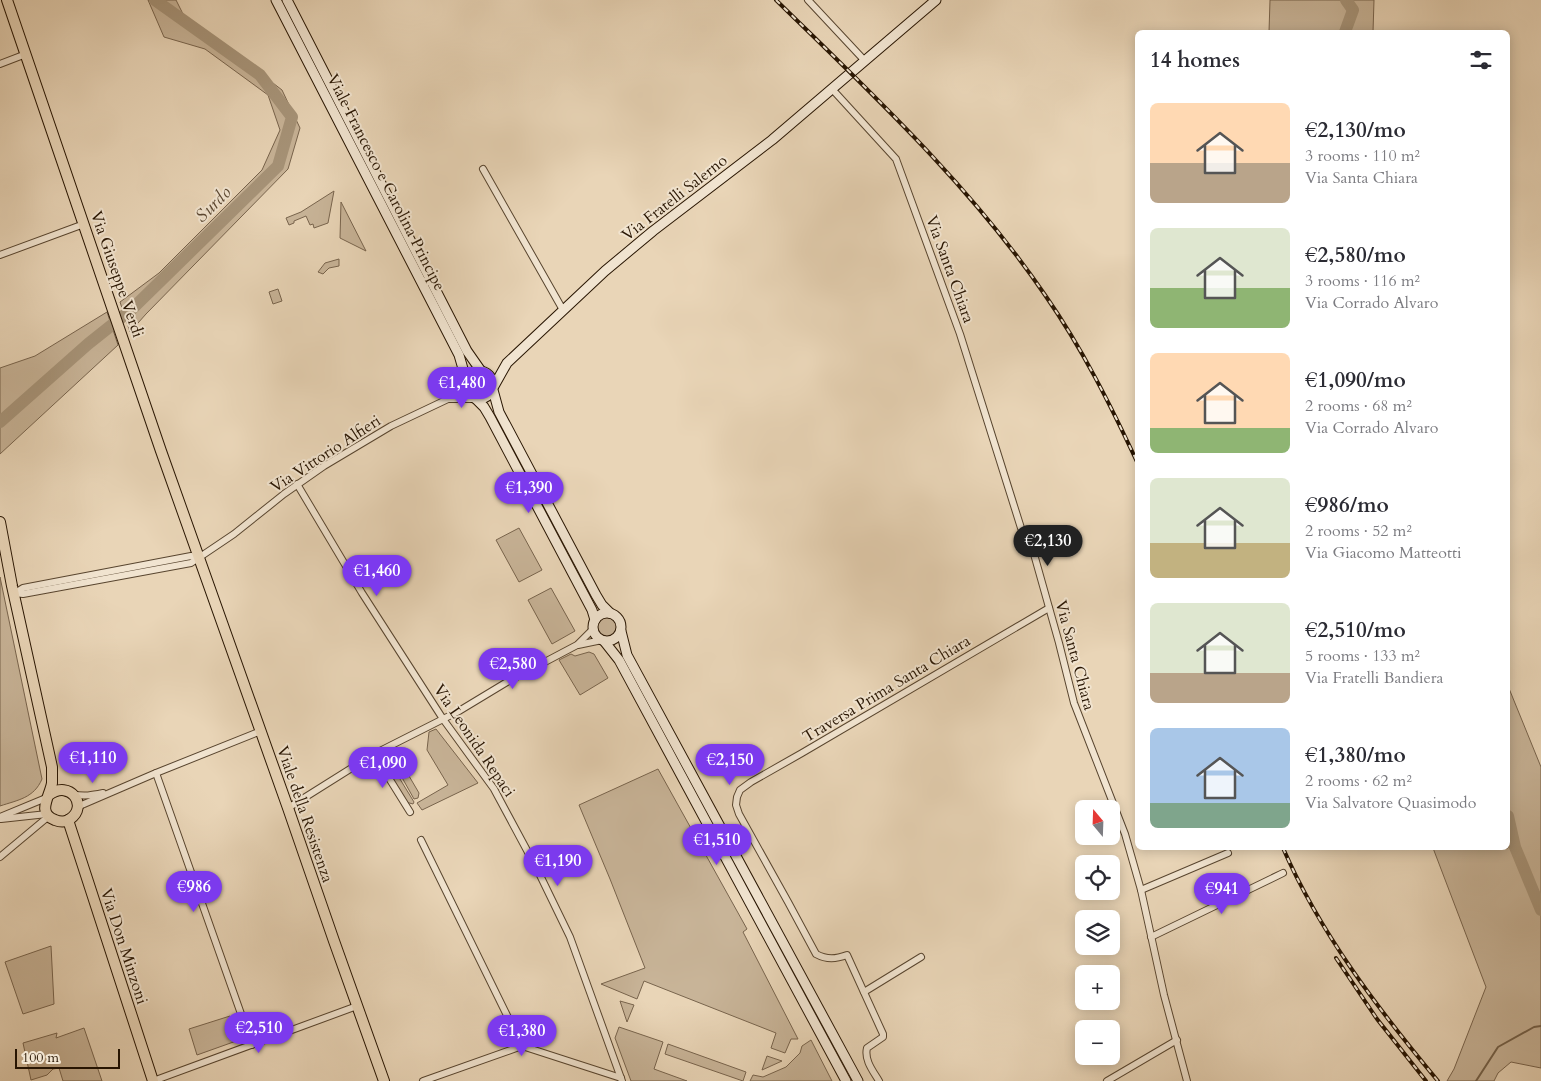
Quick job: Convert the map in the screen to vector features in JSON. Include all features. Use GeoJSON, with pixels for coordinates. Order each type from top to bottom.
{"type":"FeatureCollection","features":[{"type":"Feature","properties":{"kind":"main road","name":"Via Giuseppe Verdi"},"geometry":{"type":"LineString","coordinates":[[7,0],[199,558]]}},
{"type":"Feature","properties":{"kind":"main road"},"geometry":{"type":"LineString","coordinates":[[0,522],[1,534],[52,767],[52,783],[48,796],[45,806],[48,815],[58,821],[68,820],[74,815],[78,807],[72,794],[63,789],[57,790],[48,796]]}},
{"type":"Feature","properties":{"kind":"main road","name":"Viale della Resistenza"},"geometry":{"type":"LineString","coordinates":[[199,558],[384,1081]]}},
{"type":"Feature","properties":{"kind":"main road","name":"Via Don Minzoni"},"geometry":{"type":"LineString","coordinates":[[68,820],[153,1081]]}},
{"type":"Feature","properties":{"kind":"street","name":"Viale Francesco e Carolina Principe"},"geometry":{"type":"LineString","coordinates":[[276,0],[459,356],[466,392],[484,407],[490,417],[592,610],[597,637],[603,641],[619,660],[846,1081]]}},
{"type":"Feature","properties":{"kind":"street","name":"Viale Francesco e Carolina Principe"},"geometry":{"type":"LineString","coordinates":[[287,0],[467,351],[483,371],[491,377],[499,412],[544,499],[598,600],[610,613],[618,618],[622,626],[621,631],[627,655],[858,1081]]}},
{"type":"Feature","properties":{"kind":"street"},"geometry":{"type":"LineString","coordinates":[[808,0],[865,61]]}},
{"type":"Feature","properties":{"kind":"street","name":"Via Fratelli Salerno"},"geometry":{"type":"LineString","coordinates":[[493,388],[507,363],[605,272],[653,231],[772,140],[936,0]]}},
{"type":"Feature","properties":{"kind":"street"},"geometry":{"type":"LineString","coordinates":[[0,64],[26,54]]}},
{"type":"Feature","properties":{"kind":"street","name":"Via Santa Chiara"},"geometry":{"type":"LineString","coordinates":[[832,89],[896,159],[960,334],[1021,528],[1032,547],[1074,703],[1125,834],[1141,890],[1164,995],[1188,1081]]}},
{"type":"Feature","properties":{"kind":"street"},"geometry":{"type":"LineString","coordinates":[[483,169],[563,310]]}},
{"type":"Feature","properties":{"kind":"street"},"geometry":{"type":"LineString","coordinates":[[0,255],[84,224]]}},
{"type":"Feature","properties":{"kind":"street","name":"Via Fratelli Salerno"},"geometry":{"type":"LineString","coordinates":[[483,371],[507,363]]}},
{"type":"Feature","properties":{"kind":"street"},"geometry":{"type":"LineString","coordinates":[[465,381],[472,372],[483,371]]}},
{"type":"Feature","properties":{"kind":"street","name":"Via Vittorio Alfieri"},"geometry":{"type":"LineString","coordinates":[[199,558],[234,534],[297,484],[357,445],[391,426],[448,399],[465,381]]}},
{"type":"Feature","properties":{"kind":"street"},"geometry":{"type":"LineString","coordinates":[[476,399],[480,400],[488,397],[493,388]]}},
{"type":"Feature","properties":{"kind":"street","name":"Via Vittorio Alfieri"},"geometry":{"type":"LineString","coordinates":[[448,399],[476,399]]}},
{"type":"Feature","properties":{"kind":"street","name":"Via Leonida Repaci"},"geometry":{"type":"LineString","coordinates":[[297,484],[362,593],[443,719],[494,789],[537,869],[570,937],[622,1080]]}},
{"type":"Feature","properties":{"kind":"street"},"geometry":{"type":"LineString","coordinates":[[14,593],[23,588],[159,566],[190,556],[199,558]]}},
{"type":"Feature","properties":{"kind":"street","name":"Traversa Prima Santa Chiara"},"geometry":{"type":"LineString","coordinates":[[879,1081],[868,1062],[866,1052],[867,1048],[883,1037],[883,1034],[848,955],[829,959],[816,954],[739,814],[736,806],[737,797],[740,790],[751,782],[802,754],[1049,608]]}},
{"type":"Feature","properties":{"kind":"street"},"geometry":{"type":"LineString","coordinates":[[576,645],[602,614],[610,613]]}},
{"type":"Feature","properties":{"kind":"street"},"geometry":{"type":"LineString","coordinates":[[288,808],[374,754],[459,711],[506,682],[576,645],[608,641],[616,638],[621,631]]}},
{"type":"Feature","properties":{"kind":"street"},"geometry":{"type":"LineString","coordinates":[[78,807],[261,731]]}},
{"type":"Feature","properties":{"kind":"street"},"geometry":{"type":"LineString","coordinates":[[374,754],[410,812]]}},
{"type":"Feature","properties":{"kind":"street"},"geometry":{"type":"LineString","coordinates":[[156,773],[252,1045]]}},
{"type":"Feature","properties":{"kind":"street"},"geometry":{"type":"LineString","coordinates":[[72,794],[88,796],[111,792]]}},
{"type":"Feature","properties":{"kind":"street"},"geometry":{"type":"LineString","coordinates":[[0,818],[48,796]]}},
{"type":"Feature","properties":{"kind":"street"},"geometry":{"type":"LineString","coordinates":[[0,818],[48,815]]}},
{"type":"Feature","properties":{"kind":"street"},"geometry":{"type":"LineString","coordinates":[[0,857],[48,815]]}},
{"type":"Feature","properties":{"kind":"street"},"geometry":{"type":"LineString","coordinates":[[422,840],[522,1046]]}},
{"type":"Feature","properties":{"kind":"street"},"geometry":{"type":"LineString","coordinates":[[1141,890],[1228,853]]}},
{"type":"Feature","properties":{"kind":"street"},"geometry":{"type":"LineString","coordinates":[[1151,937],[1283,874]]}},
{"type":"Feature","properties":{"kind":"street"},"geometry":{"type":"LineString","coordinates":[[864,992],[921,957]]}},
{"type":"Feature","properties":{"kind":"street"},"geometry":{"type":"LineString","coordinates":[[153,1081],[357,1006]]}},
{"type":"Feature","properties":{"kind":"street"},"geometry":{"type":"LineString","coordinates":[[1107,1081],[1177,1040]]}},
{"type":"Feature","properties":{"kind":"street"},"geometry":{"type":"LineString","coordinates":[[422,1081],[522,1046],[622,1080]]}},
{"type":"Feature","properties":{"kind":"shaded area"},"geometry":{"type":"Polygon","coordinates":[[[148,0],[176,0],[183,14],[282,90],[300,128],[288,169],[130,332],[120,302],[159,273],[262,170],[280,130],[268,95],[205,49],[164,37],[148,0]]]}},
{"type":"Feature","properties":{"kind":"shaded area"},"geometry":{"type":"Polygon","coordinates":[[[1270,0],[1374,0],[1373,30],[1269,30],[1270,0]]]}},
{"type":"Feature","properties":{"kind":"shaded area"},"geometry":{"type":"Polygon","coordinates":[[[334,191],[328,223],[314,228],[313,224],[310,225],[306,216],[289,225],[286,218],[301,212],[334,191]]]}},
{"type":"Feature","properties":{"kind":"shaded area"},"geometry":{"type":"Polygon","coordinates":[[[341,202],[366,251],[340,238],[341,202]]]}},
{"type":"Feature","properties":{"kind":"shaded area"},"geometry":{"type":"Polygon","coordinates":[[[339,259],[339,266],[329,268],[323,274],[318,272],[325,263],[339,259]]]}},
{"type":"Feature","properties":{"kind":"shaded area"},"geometry":{"type":"Polygon","coordinates":[[[278,289],[282,301],[273,304],[269,292],[278,289]]]}},
{"type":"Feature","properties":{"kind":"shaded area"},"geometry":{"type":"Polygon","coordinates":[[[107,312],[118,345],[0,454],[0,368],[35,356],[107,312]]]}},
{"type":"Feature","properties":{"kind":"shaded area"},"geometry":{"type":"Polygon","coordinates":[[[478,373],[486,376],[489,384],[486,392],[478,395],[470,392],[467,384],[470,376],[478,373]]]}},
{"type":"Feature","properties":{"kind":"shaded area"},"geometry":{"type":"Polygon","coordinates":[[[519,528],[542,570],[519,582],[496,540],[519,528]]]}},
{"type":"Feature","properties":{"kind":"shaded area"},"geometry":{"type":"Polygon","coordinates":[[[0,577],[42,779],[30,794],[0,806],[0,577]]]}},
{"type":"Feature","properties":{"kind":"shaded area"},"geometry":{"type":"Polygon","coordinates":[[[551,588],[575,631],[552,644],[528,600],[551,588]]]}},
{"type":"Feature","properties":{"kind":"shaded area"},"geometry":{"type":"Polygon","coordinates":[[[607,616],[615,619],[618,627],[615,635],[607,638],[599,635],[596,627],[599,619],[607,616]]]}},
{"type":"Feature","properties":{"kind":"shaded area"},"geometry":{"type":"Polygon","coordinates":[[[589,652],[594,654],[608,678],[580,695],[559,660],[571,654],[575,656],[589,652]]]}},
{"type":"Feature","properties":{"kind":"shaded area"},"geometry":{"type":"Polygon","coordinates":[[[1510,691],[1541,767],[1541,1068],[1511,1062],[1498,1073],[1494,1081],[1447,1081],[1454,1069],[1486,987],[1434,850],[1510,850],[1510,691]]]}},
{"type":"Feature","properties":{"kind":"shaded area"},"geometry":{"type":"Polygon","coordinates":[[[436,729],[478,783],[422,810],[417,803],[448,785],[427,750],[429,732],[436,729]]]}},
{"type":"Feature","properties":{"kind":"shaded area"},"geometry":{"type":"Polygon","coordinates":[[[384,758],[393,761],[392,766],[414,802],[413,804],[406,802],[381,760],[384,758]]]}},
{"type":"Feature","properties":{"kind":"shaded area"},"geometry":{"type":"Polygon","coordinates":[[[397,762],[402,764],[419,793],[418,798],[414,799],[395,765],[397,762]]]}},
{"type":"Feature","properties":{"kind":"shaded area"},"geometry":{"type":"Polygon","coordinates":[[[658,769],[747,929],[743,932],[798,1039],[791,1039],[785,1053],[771,1048],[776,1033],[644,981],[637,999],[601,984],[645,968],[579,805],[658,769]]]}},
{"type":"Feature","properties":{"kind":"shaded area"},"geometry":{"type":"Polygon","coordinates":[[[51,946],[54,1004],[23,1014],[5,962],[51,946]]]}},
{"type":"Feature","properties":{"kind":"shaded area"},"geometry":{"type":"Polygon","coordinates":[[[620,1001],[634,1005],[627,1022],[620,1001]]]}},
{"type":"Feature","properties":{"kind":"shaded area"},"geometry":{"type":"Polygon","coordinates":[[[230,1016],[239,1040],[197,1055],[189,1029],[230,1016]]]}},
{"type":"Feature","properties":{"kind":"shaded area"},"geometry":{"type":"Polygon","coordinates":[[[619,1027],[663,1042],[654,1069],[687,1081],[631,1081],[615,1038],[619,1027]]]}},
{"type":"Feature","properties":{"kind":"shaded area"},"geometry":{"type":"Polygon","coordinates":[[[84,1028],[102,1081],[63,1081],[59,1068],[53,1069],[47,1075],[31,1080],[23,1043],[57,1033],[56,1038],[84,1028]]]}},
{"type":"Feature","properties":{"kind":"shaded area"},"geometry":{"type":"Polygon","coordinates":[[[811,1040],[832,1081],[750,1081],[753,1075],[763,1077],[786,1067],[800,1053],[802,1046],[811,1040]]]}},
{"type":"Feature","properties":{"kind":"shaded area"},"geometry":{"type":"Polygon","coordinates":[[[668,1044],[746,1072],[743,1081],[665,1054],[668,1044]]]}},
{"type":"Feature","properties":{"kind":"shaded area"},"geometry":{"type":"Polygon","coordinates":[[[767,1056],[782,1061],[762,1070],[767,1056]]]}},
{"type":"Feature","properties":{"kind":"waterway","name":"Surdo"},"geometry":{"type":"LineString","coordinates":[[0,422],[88,344],[132,309],[278,166],[292,117],[260,75],[155,0]]}},
{"type":"Feature","properties":{"kind":"waterway"},"geometry":{"type":"LineString","coordinates":[[1346,0],[1353,10],[1346,30]]}},
{"type":"Feature","properties":{"kind":"waterway"},"geometry":{"type":"LineString","coordinates":[[1510,825],[1515,847],[1541,910]]}},
{"type":"Feature","properties":{"kind":"waterway"},"geometry":{"type":"LineString","coordinates":[[1476,1081],[1498,1047],[1534,1027],[1541,1026]]}},
{"type":"Feature","properties":{"kind":"railway"},"geometry":{"type":"LineString","coordinates":[[776,0],[918,141],[985,216],[1016,255],[1059,315],[1084,356],[1135,458]]}},
{"type":"Feature","properties":{"kind":"railway"},"geometry":{"type":"LineString","coordinates":[[1284,850],[1314,910],[1332,940],[1372,998],[1438,1081]]}},
{"type":"Feature","properties":{"kind":"railway"},"geometry":{"type":"LineString","coordinates":[[1336,958],[1377,1019],[1426,1081]]}}]}
